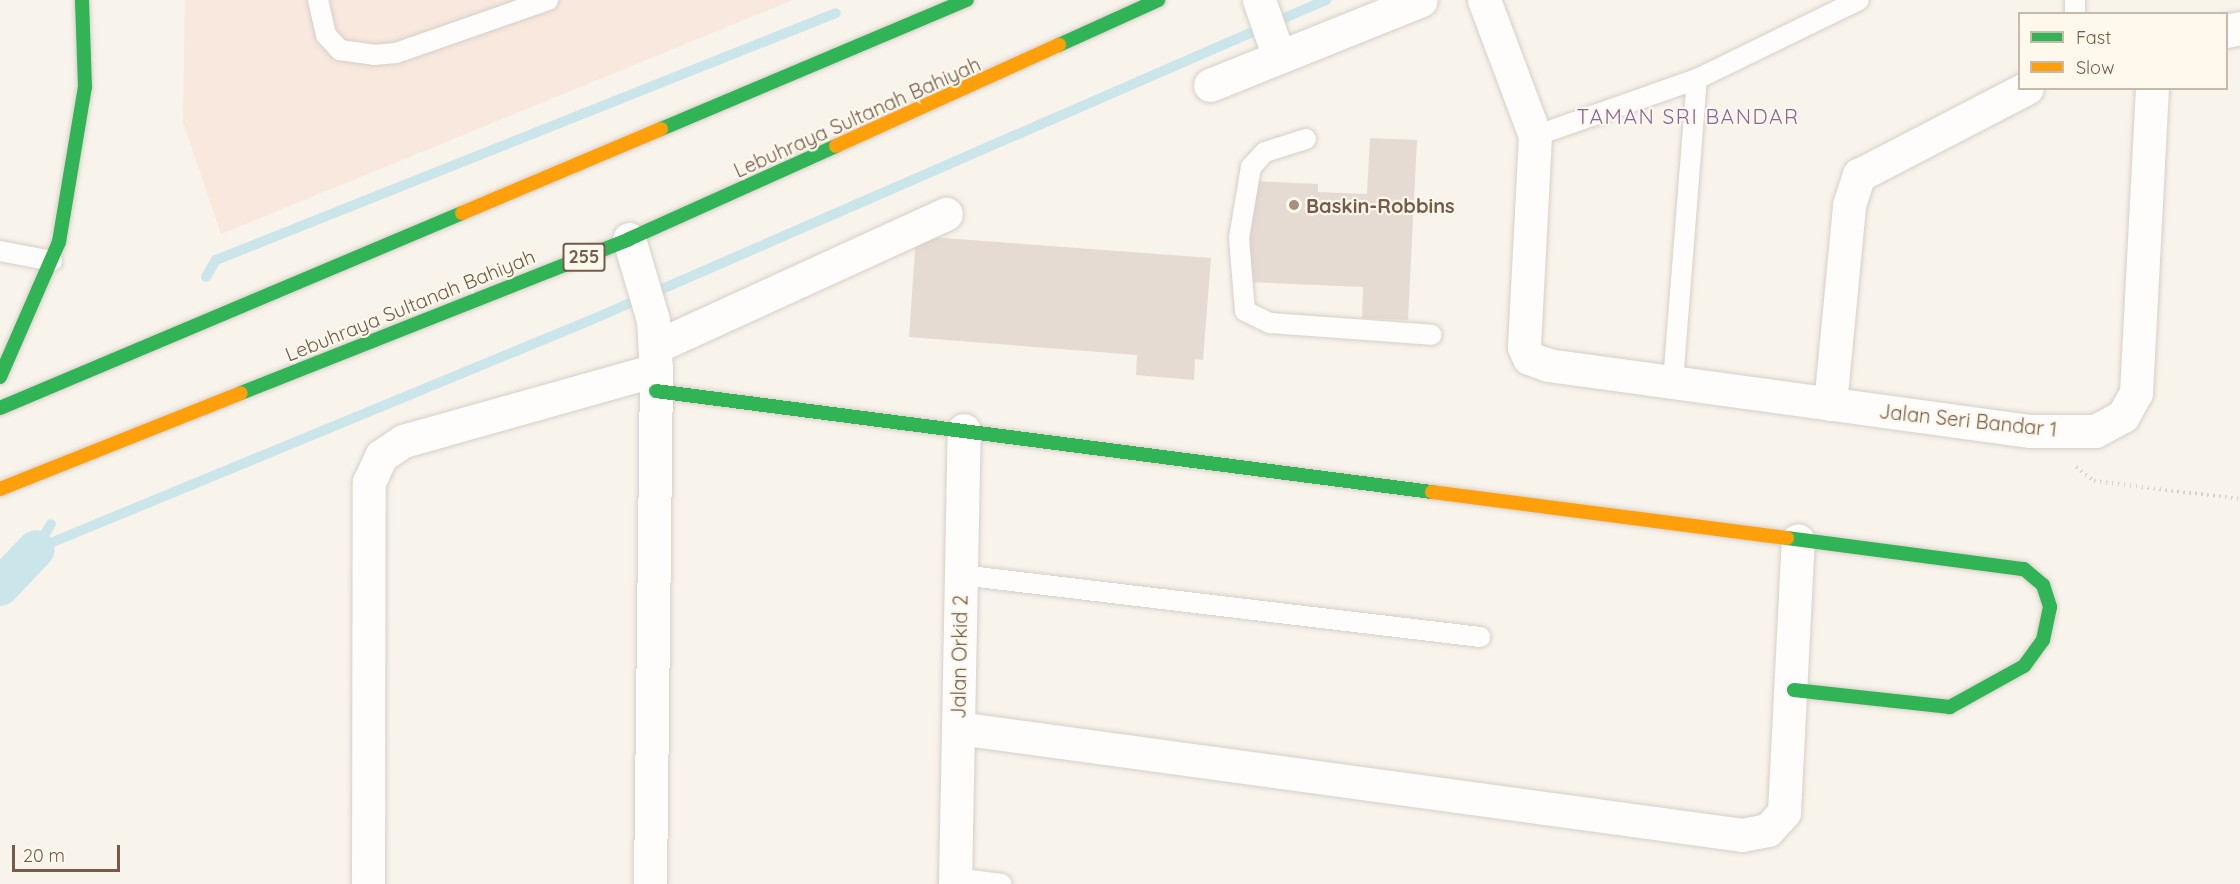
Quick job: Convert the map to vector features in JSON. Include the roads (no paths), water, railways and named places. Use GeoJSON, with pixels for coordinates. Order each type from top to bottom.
{"type":"FeatureCollection","features":[{"type":"Feature","properties":{"kind":"main road"},"geometry":{"type":"LineString","coordinates":[[0,377],[52,261],[74,176],[85,87],[82,0]]}},
{"type":"Feature","properties":{"kind":"main road"},"geometry":{"type":"LineString","coordinates":[[0,408],[922,8],[967,0]]}},
{"type":"Feature","properties":{"kind":"main road","name":"Lebuhraya Sultanah Bahiyah"},"geometry":{"type":"LineString","coordinates":[[0,489],[629,239],[1158,0]]}},
{"type":"Feature","properties":{"kind":"main road"},"geometry":{"type":"LineString","coordinates":[[655,357],[964,430],[2024,569],[2043,585],[2050,607],[2043,640],[2024,666],[1950,707],[1794,690]]}},
{"type":"Feature","properties":{"kind":"street"},"geometry":{"type":"LineString","coordinates":[[1259,0],[1276,49]]}},
{"type":"Feature","properties":{"kind":"street"},"geometry":{"type":"LineString","coordinates":[[1210,85],[1276,49],[1421,0]]}},
{"type":"Feature","properties":{"kind":"street"},"geometry":{"type":"LineString","coordinates":[[1484,0],[1535,136]]}},
{"type":"Feature","properties":{"kind":"street"},"geometry":{"type":"LineString","coordinates":[[1830,404],[1849,205],[1859,175],[2023,90]]}},
{"type":"Feature","properties":{"kind":"street","name":"Jalan Seri Bandar 1"},"geometry":{"type":"LineString","coordinates":[[1535,136],[1524,347],[1529,358],[1548,365],[2031,431],[2095,431],[2123,416],[2136,393],[2152,90]]}},
{"type":"Feature","properties":{"kind":"street"},"geometry":{"type":"LineString","coordinates":[[368,884],[369,482],[381,456],[404,441],[655,357],[946,214]]}},
{"type":"Feature","properties":{"kind":"street"},"geometry":{"type":"LineString","coordinates":[[629,239],[639,272],[655,357],[650,884]]}},
{"type":"Feature","properties":{"kind":"street","name":"Jalan Orkid 2"},"geometry":{"type":"LineString","coordinates":[[955,881],[964,430]]}},
{"type":"Feature","properties":{"kind":"street"},"geometry":{"type":"LineString","coordinates":[[958,728],[1742,835],[1768,830],[1784,812],[1794,690],[1798,540]]}},
{"type":"Feature","properties":{"kind":"lane"},"geometry":{"type":"LineString","coordinates":[[318,0],[326,35],[340,50],[374,55],[396,53],[548,0]]}},
{"type":"Feature","properties":{"kind":"lane"},"geometry":{"type":"LineString","coordinates":[[1535,136],[1697,79],[1858,0]]}},
{"type":"Feature","properties":{"kind":"lane"},"geometry":{"type":"LineString","coordinates":[[1673,382],[1697,79]]}},
{"type":"Feature","properties":{"kind":"lane"},"geometry":{"type":"LineString","coordinates":[[1306,139],[1265,152],[1251,167],[1239,238],[1245,311],[1270,322],[1432,335]]}},
{"type":"Feature","properties":{"kind":"lane"},"geometry":{"type":"LineString","coordinates":[[0,251],[52,261]]}},
{"type":"Feature","properties":{"kind":"lane"},"geometry":{"type":"LineString","coordinates":[[961,575],[1479,638]]}},
{"type":"Feature","properties":{"kind":"lane"},"geometry":{"type":"LineString","coordinates":[[955,881],[1002,884]]}},
{"type":"Feature","properties":{"kind":"waterway"},"geometry":{"type":"LineString","coordinates":[[36,549],[591,320],[1326,0]]}},
{"type":"Feature","properties":{"kind":"waterway"},"geometry":{"type":"LineString","coordinates":[[206,277],[216,260],[836,13]]}},
{"type":"Feature","properties":{"kind":"waterway"},"geometry":{"type":"LineString","coordinates":[[36,549],[51,524]]}},
{"type":"Feature","properties":{"kind":"waterway"},"geometry":{"type":"LineString","coordinates":[[0,587],[36,549]]}},
{"type":"Feature","properties":{"kind":"place","name":"Baskin-Robbins"},"geometry":{"type":"Point","coordinates":[1294,205]}},
{"type":"Feature","properties":{"kind":"district","name":"TAMAN SRI BANDAR"},"geometry":{"type":"Point","coordinates":[1688,116]}}]}
